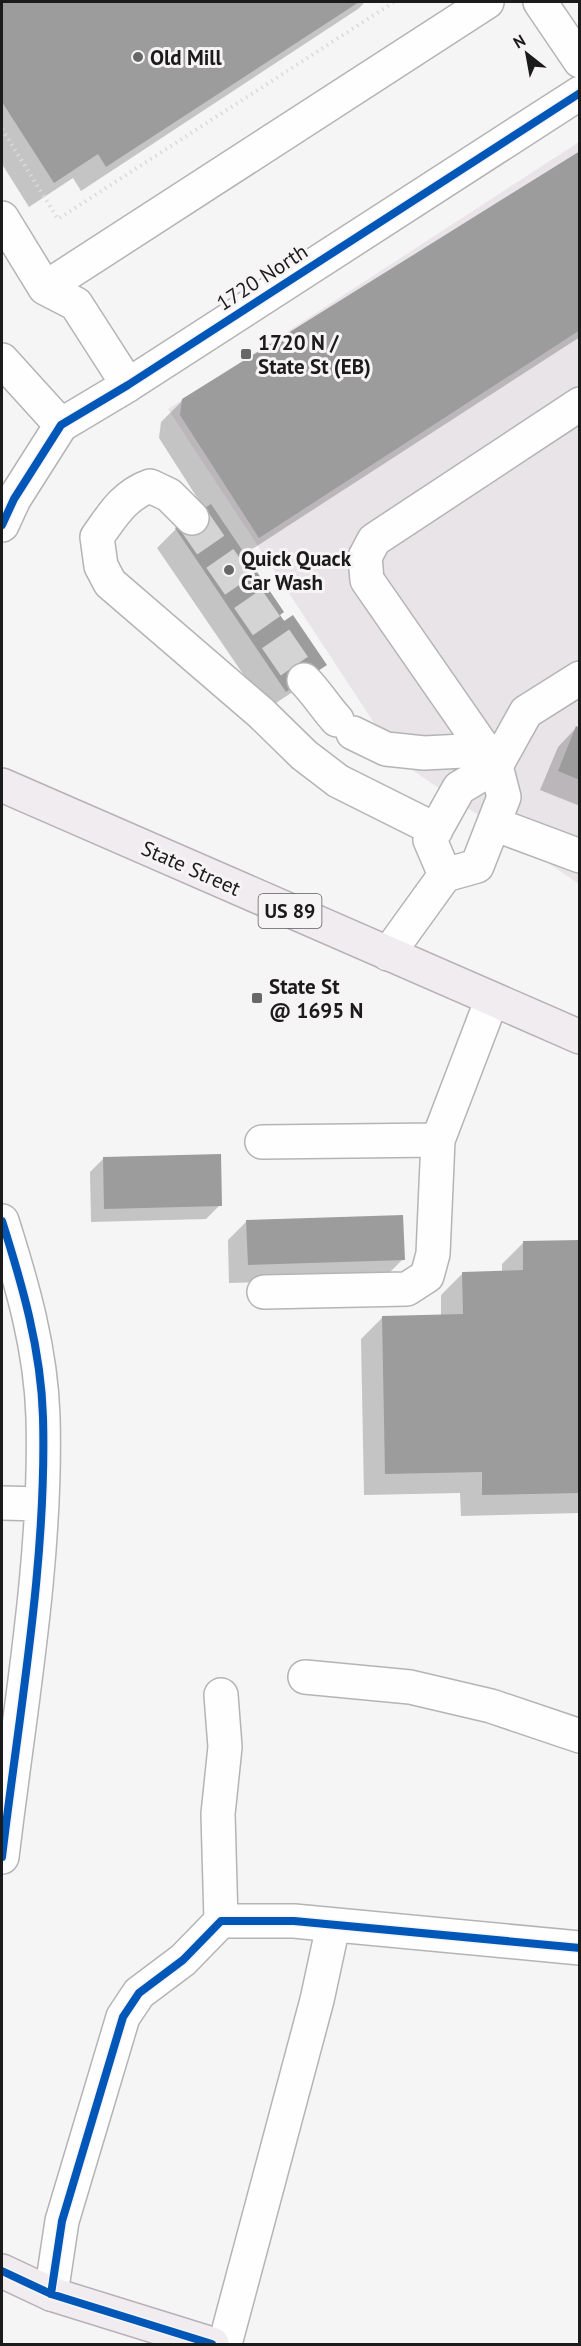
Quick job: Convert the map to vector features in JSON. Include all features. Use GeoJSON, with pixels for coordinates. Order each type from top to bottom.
{"type":"FeatureCollection","features":[{"type":"Feature","properties":{"kind":"main road","name":"State Street"},"geometry":{"type":"LineString","coordinates":[[2,785],[579,1037]]}},
{"type":"Feature","properties":{"kind":"main road"},"geometry":{"type":"LineString","coordinates":[[2,2271],[51,2294],[212,2344]]}},
{"type":"Feature","properties":{"kind":"street"},"geometry":{"type":"LineString","coordinates":[[45,288],[487,2]]}},
{"type":"Feature","properties":{"kind":"street"},"geometry":{"type":"LineString","coordinates":[[540,2],[579,61]]}},
{"type":"Feature","properties":{"kind":"street","name":"1720 North"},"geometry":{"type":"LineString","coordinates":[[2,525],[14,499],[61,425],[579,93]]}},
{"type":"Feature","properties":{"kind":"street"},"geometry":{"type":"LineString","coordinates":[[2,218],[45,288],[76,304],[128,384]]}},
{"type":"Feature","properties":{"kind":"street"},"geometry":{"type":"LineString","coordinates":[[2,360],[61,425]]}},
{"type":"Feature","properties":{"kind":"street"},"geometry":{"type":"LineString","coordinates":[[388,954],[445,875],[477,866],[504,797],[490,758],[367,580],[365,557],[374,540],[579,404]]}},
{"type":"Feature","properties":{"kind":"street"},"geometry":{"type":"LineString","coordinates":[[192,518],[169,495],[150,486],[139,490],[119,506],[98,537],[101,566],[110,583],[261,713],[304,756],[338,781],[436,830]]}},
{"type":"Feature","properties":{"kind":"street"},"geometry":{"type":"LineString","coordinates":[[445,875],[430,840],[459,788],[490,758],[526,712],[579,678]]}},
{"type":"Feature","properties":{"kind":"street"},"geometry":{"type":"LineString","coordinates":[[337,710],[386,749],[490,758]]}},
{"type":"Feature","properties":{"kind":"street"},"geometry":{"type":"LineString","coordinates":[[494,824],[579,856]]}},
{"type":"Feature","properties":{"kind":"street"},"geometry":{"type":"LineString","coordinates":[[264,1292],[407,1289],[427,1276],[433,1254],[438,1140],[492,999]]}},
{"type":"Feature","properties":{"kind":"street"},"geometry":{"type":"LineString","coordinates":[[262,1142],[438,1140]]}},
{"type":"Feature","properties":{"kind":"street"},"geometry":{"type":"LineString","coordinates":[[2,1221],[15,1302],[43,1414],[42,1504],[2,1857]]}},
{"type":"Feature","properties":{"kind":"street"},"geometry":{"type":"LineString","coordinates":[[2,1503],[42,1504]]}},
{"type":"Feature","properties":{"kind":"street"},"geometry":{"type":"LineString","coordinates":[[305,1677],[410,1687],[491,1706],[579,1736]]}},
{"type":"Feature","properties":{"kind":"street"},"geometry":{"type":"LineString","coordinates":[[221,1695],[225,1747],[218,1814],[221,1921]]}},
{"type":"Feature","properties":{"kind":"street"},"geometry":{"type":"LineString","coordinates":[[51,2294],[62,2221],[123,2017],[139,1993],[183,1960],[221,1921],[294,1921],[579,1948]]}},
{"type":"Feature","properties":{"kind":"street"},"geometry":{"type":"LineString","coordinates":[[225,2344],[317,2000],[333,1926]]}},
{"type":"Feature","properties":{"kind":"path"},"geometry":{"type":"LineString","coordinates":[[2,129],[58,219],[394,2]]}},
{"type":"Feature","properties":{"kind":"shaded area"},"geometry":{"type":"Polygon","coordinates":[[[579,142],[579,884],[399,761],[168,409],[579,142]]]}},
{"type":"Feature","properties":{"kind":"building","name":"Old Mill"},"geometry":{"type":"Polygon","coordinates":[[[2,2],[359,2],[106,167],[98,154],[54,183],[2,102],[2,2]]]}},
{"type":"Feature","properties":{"kind":"building"},"geometry":{"type":"Polygon","coordinates":[[[580,151],[580,330],[259,538],[180,415],[182,399],[580,151]]]}},
{"type":"Feature","properties":{"kind":"building","name":"Quick Quack Car Wash"},"geometry":{"type":"Polygon","coordinates":[[[211,504],[284,612],[280,615],[284,621],[293,615],[327,665],[286,692],[175,528],[211,504]]]}},
{"type":"Feature","properties":{"kind":"building"},"geometry":{"type":"Polygon","coordinates":[[[576,726],[580,728],[580,780],[558,771],[576,726]]]}},
{"type":"Feature","properties":{"kind":"building"},"geometry":{"type":"Polygon","coordinates":[[[221,1154],[222,1206],[104,1209],[103,1157],[221,1154]]]}},
{"type":"Feature","properties":{"kind":"building"},"geometry":{"type":"Polygon","coordinates":[[[403,1215],[405,1260],[248,1265],[246,1220],[403,1215]]]}},
{"type":"Feature","properties":{"kind":"building"},"geometry":{"type":"Polygon","coordinates":[[[580,1240],[580,1493],[482,1495],[482,1472],[385,1474],[382,1316],[463,1314],[462,1272],[523,1270],[523,1241],[580,1240]]]}},
{"type":"Feature","properties":{"kind":"tunnel"},"geometry":{"type":"LineString","coordinates":[[192,518],[304,680]]}},
{"type":"Feature","properties":{"kind":"cycle path"},"geometry":{"type":"LineString","coordinates":[[2,525],[14,499],[61,425],[128,385],[580,93]]}},
{"type":"Feature","properties":{"kind":"cycle path"},"geometry":{"type":"LineString","coordinates":[[2,1221],[23,1293],[34,1342],[39,1367],[43,1417],[41,1527],[36,1582],[2,1857]]}},
{"type":"Feature","properties":{"kind":"cycle path"},"geometry":{"type":"LineString","coordinates":[[51,2294],[62,2221],[123,2017],[139,1993],[183,1960],[221,1921],[294,1921],[580,1948]]}},
{"type":"Feature","properties":{"kind":"cycle path"},"geometry":{"type":"LineString","coordinates":[[2,2271],[51,2294],[212,2344]]}},
{"type":"Feature","properties":{"kind":"place","name":"Old Mill"},"geometry":{"type":"Point","coordinates":[138,57]}},
{"type":"Feature","properties":{"kind":"place","name":"1720 N / State St (EB)"},"geometry":{"type":"Point","coordinates":[246,354]}},
{"type":"Feature","properties":{"kind":"place","name":"Quick Quack Car Wash"},"geometry":{"type":"Point","coordinates":[229,570]}},
{"type":"Feature","properties":{"kind":"place","name":"State St @ 1695 N"},"geometry":{"type":"Point","coordinates":[257,998]}}]}
